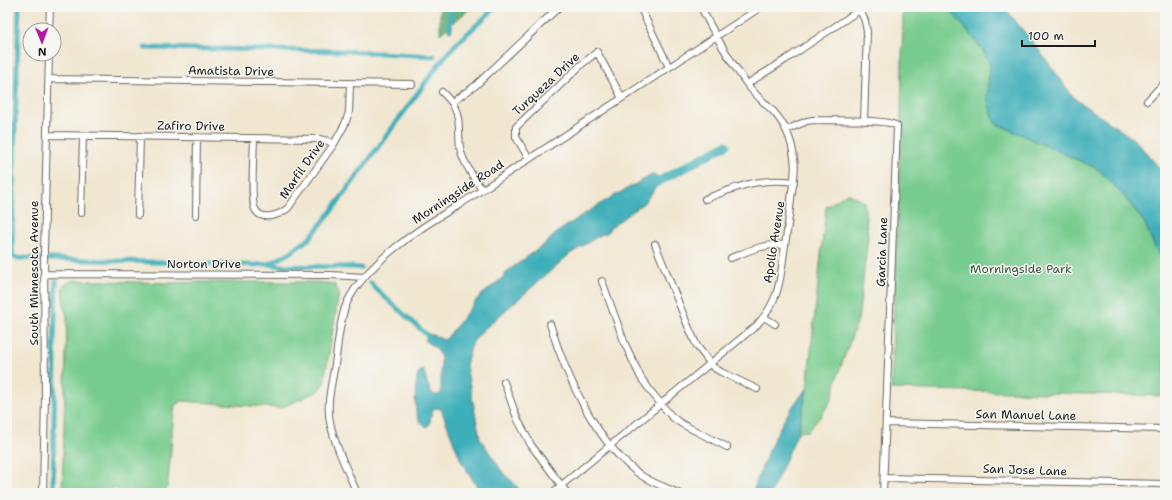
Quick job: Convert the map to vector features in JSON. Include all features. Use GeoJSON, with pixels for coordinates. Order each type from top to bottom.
{"type":"FeatureCollection","features":[{"type":"Feature","properties":{"kind":"street"},"geometry":{"type":"LineString","coordinates":[[49,22],[50,7]]}},
{"type":"Feature","properties":{"kind":"street"},"geometry":{"type":"LineString","coordinates":[[452,102],[475,86],[559,7]]}},
{"type":"Feature","properties":{"kind":"street"},"geometry":{"type":"LineString","coordinates":[[640,7],[669,67]]}},
{"type":"Feature","properties":{"kind":"street","name":"Apollo Avenue"},"geometry":{"type":"LineString","coordinates":[[552,493],[746,334],[764,317],[773,303],[780,284],[794,182],[795,159],[790,141],[786,130],[777,116],[755,95],[747,84],[716,37],[701,7]]}},
{"type":"Feature","properties":{"kind":"street","name":"Morningside Road"},"geometry":{"type":"LineString","coordinates":[[357,493],[329,421],[329,404],[345,306],[364,277],[398,245],[441,215],[482,190],[761,7]]}},
{"type":"Feature","properties":{"kind":"street"},"geometry":{"type":"LineString","coordinates":[[747,84],[862,8],[867,32],[864,121]]}},
{"type":"Feature","properties":{"kind":"street","name":"Turqueza Drive"},"geometry":{"type":"LineString","coordinates":[[529,159],[516,137],[516,127],[582,64],[597,52],[622,98]]}},
{"type":"Feature","properties":{"kind":"street","name":"South Minnesota Avenue"},"geometry":{"type":"LineString","coordinates":[[43,493],[45,397],[44,250],[49,62]]}},
{"type":"Feature","properties":{"kind":"street","name":"Amatista Drive"},"geometry":{"type":"LineString","coordinates":[[49,79],[412,84]]}},
{"type":"Feature","properties":{"kind":"street"},"geometry":{"type":"LineString","coordinates":[[1147,101],[1165,82]]}},
{"type":"Feature","properties":{"kind":"street","name":"Marfil Drive"},"geometry":{"type":"LineString","coordinates":[[254,138],[253,203],[257,212],[266,216],[278,215],[288,208],[334,144],[348,118],[350,106],[350,84]]}},
{"type":"Feature","properties":{"kind":"street"},"geometry":{"type":"LineString","coordinates":[[442,92],[452,102],[458,116],[463,158],[473,178],[482,190]]}},
{"type":"Feature","properties":{"kind":"street","name":"Garcia Lane"},"geometry":{"type":"LineString","coordinates":[[786,130],[813,120],[893,123],[897,126],[883,493]]}},
{"type":"Feature","properties":{"kind":"street","name":"Zafiro Drive"},"geometry":{"type":"LineString","coordinates":[[48,135],[319,139],[328,140],[334,144]]}},
{"type":"Feature","properties":{"kind":"street"},"geometry":{"type":"LineString","coordinates":[[81,213],[83,136]]}},
{"type":"Feature","properties":{"kind":"street"},"geometry":{"type":"LineString","coordinates":[[138,215],[140,136]]}},
{"type":"Feature","properties":{"kind":"street"},"geometry":{"type":"LineString","coordinates":[[196,216],[197,137]]}},
{"type":"Feature","properties":{"kind":"street"},"geometry":{"type":"LineString","coordinates":[[706,198],[762,180],[783,180],[794,182]]}},
{"type":"Feature","properties":{"kind":"street"},"geometry":{"type":"LineString","coordinates":[[656,244],[697,346],[710,364],[721,372],[757,389]]}},
{"type":"Feature","properties":{"kind":"street"},"geometry":{"type":"LineString","coordinates":[[730,258],[764,246],[776,244],[785,245]]}},
{"type":"Feature","properties":{"kind":"street","name":"Norton Drive"},"geometry":{"type":"LineString","coordinates":[[44,274],[331,275],[364,277]]}},
{"type":"Feature","properties":{"kind":"street"},"geometry":{"type":"LineString","coordinates":[[602,281],[625,344],[641,378],[672,417],[682,424],[727,447]]}},
{"type":"Feature","properties":{"kind":"street"},"geometry":{"type":"LineString","coordinates":[[764,317],[775,324]]}},
{"type":"Feature","properties":{"kind":"street"},"geometry":{"type":"LineString","coordinates":[[550,324],[558,348],[579,396],[592,421],[627,464],[643,477],[678,493]]}},
{"type":"Feature","properties":{"kind":"street"},"geometry":{"type":"LineString","coordinates":[[504,382],[518,418],[531,445],[561,486],[568,493]]}},
{"type":"Feature","properties":{"kind":"street","name":"San Manuel Lane"},"geometry":{"type":"LineString","coordinates":[[886,423],[1165,429]]}},
{"type":"Feature","properties":{"kind":"street","name":"San Jose Lane"},"geometry":{"type":"LineString","coordinates":[[884,478],[1165,484]]}},
{"type":"Feature","properties":{"kind":"green space"},"geometry":{"type":"Polygon","coordinates":[[[440,7],[472,7],[440,34],[440,7]]]}},
{"type":"Feature","properties":{"kind":"green space","name":"Morningside Park"},"geometry":{"type":"Polygon","coordinates":[[[903,7],[948,7],[982,49],[990,64],[987,98],[995,123],[1098,169],[1123,195],[1144,222],[1165,270],[1165,396],[891,389],[901,117],[903,7]]]}},
{"type":"Feature","properties":{"kind":"green space"},"geometry":{"type":"Polygon","coordinates":[[[848,193],[864,202],[868,238],[858,320],[838,374],[832,399],[808,431],[798,432],[807,389],[826,207],[848,193]]]}},
{"type":"Feature","properties":{"kind":"green space"},"geometry":{"type":"Polygon","coordinates":[[[72,280],[171,283],[318,282],[334,284],[339,293],[324,383],[317,392],[280,408],[182,401],[175,405],[166,493],[120,493],[115,488],[101,493],[62,493],[67,317],[62,287],[72,280]]]}},
{"type":"Feature","properties":{"kind":"water"},"geometry":{"type":"Polygon","coordinates":[[[948,7],[1004,7],[1035,45],[1075,99],[1135,140],[1164,173],[1165,270],[1144,222],[1123,195],[1098,169],[995,123],[987,98],[990,64],[982,49],[948,7]]]}},
{"type":"Feature","properties":{"kind":"water"},"geometry":{"type":"Polygon","coordinates":[[[652,175],[656,175],[661,181],[645,202],[611,227],[607,233],[600,235],[570,254],[483,330],[473,342],[466,365],[480,438],[503,473],[517,486],[521,493],[481,493],[461,461],[441,409],[433,409],[429,425],[427,427],[419,420],[415,406],[416,387],[419,372],[423,368],[428,386],[434,395],[441,394],[441,358],[437,349],[425,341],[427,335],[433,335],[443,340],[446,339],[479,297],[501,279],[509,270],[545,244],[556,233],[569,224],[605,201],[652,175]]]}},
{"type":"Feature","properties":{"kind":"water"},"geometry":{"type":"Polygon","coordinates":[[[807,389],[798,432],[771,493],[752,493],[774,438],[797,400],[807,389]]]}},
{"type":"Feature","properties":{"kind":"waterway"},"geometry":{"type":"LineString","coordinates":[[19,7],[12,256],[17,258],[255,265],[267,264],[275,261],[309,239],[330,213],[439,64],[455,45],[496,7]]}},
{"type":"Feature","properties":{"kind":"waterway"},"geometry":{"type":"LineString","coordinates":[[450,30],[451,7]]}},
{"type":"Feature","properties":{"kind":"waterway"},"geometry":{"type":"LineString","coordinates":[[145,48],[343,51],[434,56]]}},
{"type":"Feature","properties":{"kind":"waterway"},"geometry":{"type":"LineString","coordinates":[[650,186],[726,145]]}},
{"type":"Feature","properties":{"kind":"waterway"},"geometry":{"type":"LineString","coordinates":[[268,264],[282,266],[361,268]]}},
{"type":"Feature","properties":{"kind":"waterway"},"geometry":{"type":"LineString","coordinates":[[53,493],[56,281]]}},
{"type":"Feature","properties":{"kind":"waterway"},"geometry":{"type":"LineString","coordinates":[[371,283],[427,335]]}}]}
